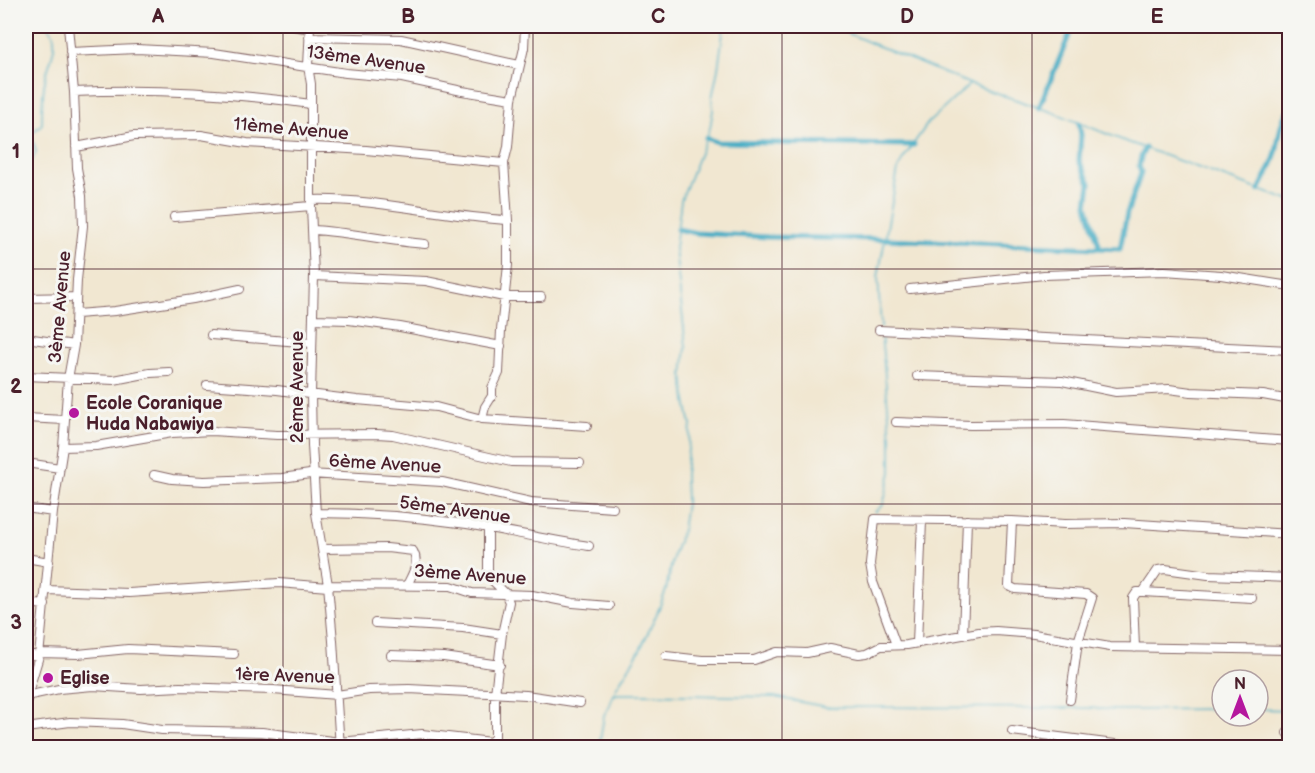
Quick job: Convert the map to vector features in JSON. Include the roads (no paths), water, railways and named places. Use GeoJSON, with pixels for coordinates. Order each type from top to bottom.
{"type":"FeatureCollection","features":[{"type":"Feature","properties":{"kind":"street","name":"3ème Avenue"},"geometry":{"type":"LineString","coordinates":[[26,738],[26,696],[39,655],[53,512],[63,447],[68,379],[74,345],[83,226],[68,26]]}},
{"type":"Feature","properties":{"kind":"street"},"geometry":{"type":"LineString","coordinates":[[293,26],[310,30],[401,39],[519,65]]}},
{"type":"Feature","properties":{"kind":"street"},"geometry":{"type":"LineString","coordinates":[[482,419],[499,373],[507,278],[508,220],[504,163],[508,147],[512,99],[524,48],[525,26]]}},
{"type":"Feature","properties":{"kind":"street","name":"2ème Avenue"},"geometry":{"type":"LineString","coordinates":[[310,30],[308,66],[311,104],[314,276],[311,434],[316,513],[328,586],[340,745]]}},
{"type":"Feature","properties":{"kind":"street","name":"13ème Avenue"},"geometry":{"type":"LineString","coordinates":[[70,52],[137,49],[214,53],[402,78],[512,99]]}},
{"type":"Feature","properties":{"kind":"street"},"geometry":{"type":"LineString","coordinates":[[74,92],[124,90],[184,92],[246,96],[311,104]]}},
{"type":"Feature","properties":{"kind":"street","name":"11ème Avenue"},"geometry":{"type":"LineString","coordinates":[[76,147],[134,136],[177,134],[201,135],[247,143],[366,150],[504,163]]}},
{"type":"Feature","properties":{"kind":"street"},"geometry":{"type":"LineString","coordinates":[[174,217],[311,203],[378,202],[420,210],[508,220]]}},
{"type":"Feature","properties":{"kind":"street"},"geometry":{"type":"LineString","coordinates":[[312,231],[337,231],[389,241],[425,244]]}},
{"type":"Feature","properties":{"kind":"street"},"geometry":{"type":"LineString","coordinates":[[910,289],[1044,275],[1164,271],[1221,275],[1290,286]]}},
{"type":"Feature","properties":{"kind":"street"},"geometry":{"type":"LineString","coordinates":[[314,276],[438,282],[504,297],[541,297]]}},
{"type":"Feature","properties":{"kind":"street"},"geometry":{"type":"LineString","coordinates":[[76,315],[193,299],[240,289]]}},
{"type":"Feature","properties":{"kind":"street"},"geometry":{"type":"LineString","coordinates":[[26,298],[76,297]]}},
{"type":"Feature","properties":{"kind":"street"},"geometry":{"type":"LineString","coordinates":[[313,319],[380,324],[501,346]]}},
{"type":"Feature","properties":{"kind":"street"},"geometry":{"type":"LineString","coordinates":[[881,330],[1290,350]]}},
{"type":"Feature","properties":{"kind":"street"},"geometry":{"type":"LineString","coordinates":[[211,335],[312,343]]}},
{"type":"Feature","properties":{"kind":"street"},"geometry":{"type":"LineString","coordinates":[[26,338],[74,345]]}},
{"type":"Feature","properties":{"kind":"street"},"geometry":{"type":"LineString","coordinates":[[26,376],[121,380],[150,373],[169,372]]}},
{"type":"Feature","properties":{"kind":"street"},"geometry":{"type":"LineString","coordinates":[[916,376],[1062,381],[1116,392],[1169,389],[1263,395],[1290,400]]}},
{"type":"Feature","properties":{"kind":"street"},"geometry":{"type":"LineString","coordinates":[[207,385],[436,407],[482,419],[587,426]]}},
{"type":"Feature","properties":{"kind":"street"},"geometry":{"type":"LineString","coordinates":[[26,418],[64,420]]}},
{"type":"Feature","properties":{"kind":"street"},"geometry":{"type":"LineString","coordinates":[[896,422],[982,425],[1064,424],[1290,441]]}},
{"type":"Feature","properties":{"kind":"street"},"geometry":{"type":"LineString","coordinates":[[63,447],[96,446],[172,433],[212,431],[255,434],[377,434],[393,435],[511,462],[580,463]]}},
{"type":"Feature","properties":{"kind":"street"},"geometry":{"type":"LineString","coordinates":[[26,463],[60,468]]}},
{"type":"Feature","properties":{"kind":"street","name":"6ème Avenue"},"geometry":{"type":"LineString","coordinates":[[154,475],[172,479],[217,481],[313,475],[448,482],[531,502],[614,508]]}},
{"type":"Feature","properties":{"kind":"street"},"geometry":{"type":"LineString","coordinates":[[26,508],[53,512]]}},
{"type":"Feature","properties":{"kind":"street","name":"5ème Avenue"},"geometry":{"type":"LineString","coordinates":[[316,513],[398,516],[488,528],[589,546]]}},
{"type":"Feature","properties":{"kind":"street"},"geometry":{"type":"LineString","coordinates":[[896,645],[873,582],[870,564],[875,519],[1163,525],[1290,534]]}},
{"type":"Feature","properties":{"kind":"street"},"geometry":{"type":"LineString","coordinates":[[963,635],[967,520]]}},
{"type":"Feature","properties":{"kind":"street"},"geometry":{"type":"LineString","coordinates":[[917,643],[922,521]]}},
{"type":"Feature","properties":{"kind":"street"},"geometry":{"type":"LineString","coordinates":[[1012,521],[1009,586],[1015,589],[1090,596],[1092,603],[1078,642],[1070,700]]}},
{"type":"Feature","properties":{"kind":"street"},"geometry":{"type":"LineString","coordinates":[[26,728],[60,722],[100,723],[162,729],[262,732],[340,745],[422,734],[491,742],[495,737],[495,694],[502,634],[509,602],[505,593],[488,576],[488,528]]}},
{"type":"Feature","properties":{"kind":"street"},"geometry":{"type":"LineString","coordinates":[[322,549],[387,548],[413,551],[416,556],[414,571],[407,585]]}},
{"type":"Feature","properties":{"kind":"street"},"geometry":{"type":"LineString","coordinates":[[26,558],[49,562]]}},
{"type":"Feature","properties":{"kind":"street"},"geometry":{"type":"LineString","coordinates":[[1143,592],[1155,572],[1161,568],[1208,575],[1290,578]]}},
{"type":"Feature","properties":{"kind":"street","name":"3ème Avenue"},"geometry":{"type":"LineString","coordinates":[[46,590],[129,593],[279,583],[328,586],[451,586],[468,592],[532,595],[573,603],[609,606]]}},
{"type":"Feature","properties":{"kind":"street"},"geometry":{"type":"LineString","coordinates":[[1135,648],[1132,603],[1134,594],[1143,592],[1252,598]]}},
{"type":"Feature","properties":{"kind":"street"},"geometry":{"type":"LineString","coordinates":[[26,603],[45,604]]}},
{"type":"Feature","properties":{"kind":"street"},"geometry":{"type":"LineString","coordinates":[[375,623],[463,628],[502,634]]}},
{"type":"Feature","properties":{"kind":"street"},"geometry":{"type":"LineString","coordinates":[[666,656],[702,660],[754,660],[777,652],[807,653],[830,648],[859,654],[882,646],[996,631],[1135,648],[1290,650]]}},
{"type":"Feature","properties":{"kind":"street"},"geometry":{"type":"LineString","coordinates":[[26,654],[78,654],[128,649],[234,654]]}},
{"type":"Feature","properties":{"kind":"street"},"geometry":{"type":"LineString","coordinates":[[391,655],[455,657],[500,665]]}},
{"type":"Feature","properties":{"kind":"street","name":"1ère Avenue"},"geometry":{"type":"LineString","coordinates":[[26,696],[59,689],[93,686],[141,689],[180,687],[273,690],[336,695],[369,690],[409,689],[544,696],[580,703]]}},
{"type":"Feature","properties":{"kind":"street"},"geometry":{"type":"LineString","coordinates":[[1012,731],[1146,747]]}},
{"type":"Feature","properties":{"kind":"waterway"},"geometry":{"type":"LineString","coordinates":[[26,172],[36,152],[31,134],[42,124],[44,86],[53,53],[54,39],[48,26]]}},
{"type":"Feature","properties":{"kind":"waterway"},"geometry":{"type":"LineString","coordinates":[[599,748],[604,715],[616,688],[640,650],[658,611],[682,531],[686,503],[685,474],[691,425],[683,375],[686,347],[675,248],[681,200],[710,128],[712,98],[724,26]]}},
{"type":"Feature","properties":{"kind":"waterway"},"geometry":{"type":"LineString","coordinates":[[830,26],[970,84],[1055,113],[1290,201]]}},
{"type":"Feature","properties":{"kind":"waterway"},"geometry":{"type":"LineString","coordinates":[[1039,108],[1073,26]]}},
{"type":"Feature","properties":{"kind":"waterway"},"geometry":{"type":"LineString","coordinates":[[881,327],[878,277],[898,169],[928,123],[969,85]]}},
{"type":"Feature","properties":{"kind":"waterway"},"geometry":{"type":"LineString","coordinates":[[1259,190],[1274,159],[1281,126],[1290,108]]}},
{"type":"Feature","properties":{"kind":"waterway"},"geometry":{"type":"LineString","coordinates":[[1079,123],[1081,135],[1079,161],[1090,183],[1087,205],[1100,248]]}},
{"type":"Feature","properties":{"kind":"waterway"},"geometry":{"type":"LineString","coordinates":[[706,138],[717,142],[914,145]]}},
{"type":"Feature","properties":{"kind":"waterway"},"geometry":{"type":"LineString","coordinates":[[677,229],[696,233],[768,237],[885,239],[1120,249],[1127,213],[1141,173],[1139,166],[1145,148]]}},
{"type":"Feature","properties":{"kind":"waterway"},"geometry":{"type":"LineString","coordinates":[[875,512],[883,505],[891,472],[891,438],[881,334]]}},
{"type":"Feature","properties":{"kind":"waterway"},"geometry":{"type":"LineString","coordinates":[[68,445],[71,406]]}},
{"type":"Feature","properties":{"kind":"waterway"},"geometry":{"type":"LineString","coordinates":[[51,585],[59,514]]}},
{"type":"Feature","properties":{"kind":"waterway"},"geometry":{"type":"LineString","coordinates":[[612,696],[642,694],[774,697],[827,707],[1210,709]]}},
{"type":"Feature","properties":{"kind":"waterway"},"geometry":{"type":"LineString","coordinates":[[1270,709],[1290,710]]}},
{"type":"Feature","properties":{"kind":"place","name":"Ecole Coranique Huda Nabawiya"},"geometry":{"type":"Point","coordinates":[74,413]}},
{"type":"Feature","properties":{"kind":"place","name":"Eglise"},"geometry":{"type":"Point","coordinates":[48,678]}}]}
